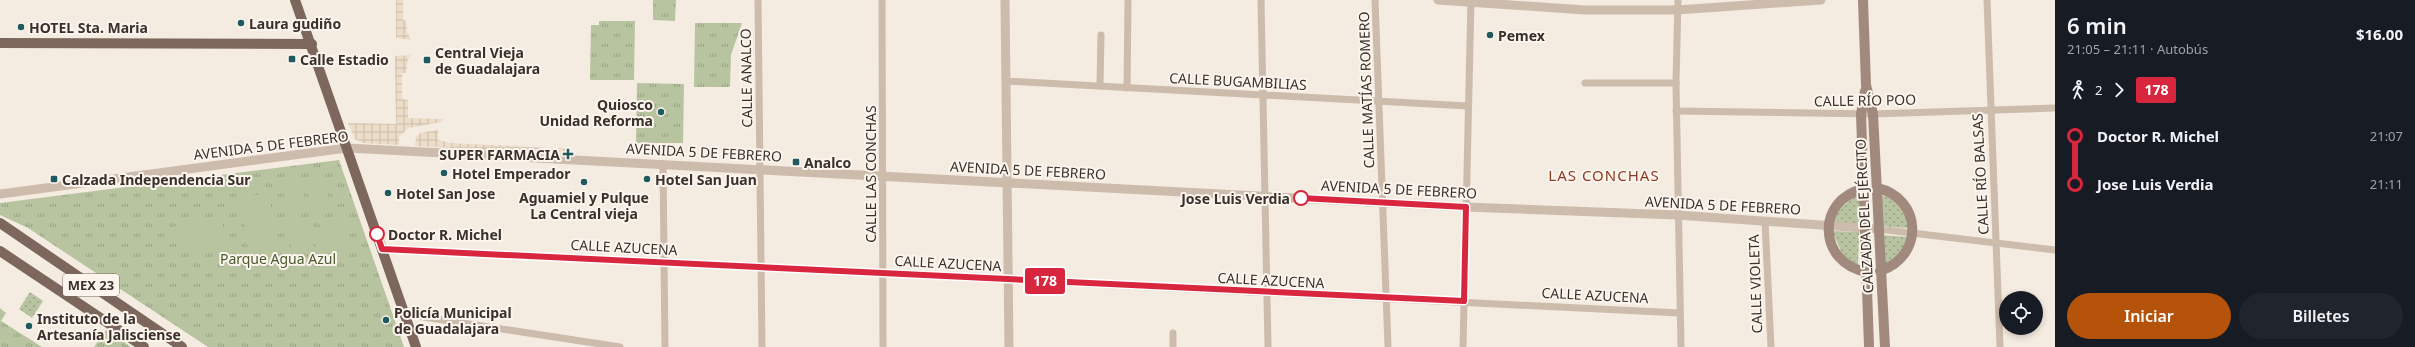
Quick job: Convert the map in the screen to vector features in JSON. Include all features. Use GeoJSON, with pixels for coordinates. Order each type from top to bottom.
{"type":"FeatureCollection","features":[{"type":"Feature","properties":{"kind":"main road"},"geometry":{"type":"LineString","coordinates":[[295,0],[312,44],[416,347]]}},
{"type":"Feature","properties":{"kind":"main road","name":"CALZADA DEL EJÉRCITO"},"geometry":{"type":"LineString","coordinates":[[1864,0],[1866,85],[1861,114],[1870,347]]}},
{"type":"Feature","properties":{"kind":"main road"},"geometry":{"type":"LineString","coordinates":[[0,42],[312,44]]}},
{"type":"Feature","properties":{"kind":"main road","name":"CALZADA DEL EJÉRCITO"},"geometry":{"type":"LineString","coordinates":[[1866,85],[1873,114],[1884,347]]}},
{"type":"Feature","properties":{"kind":"main road"},"geometry":{"type":"LineString","coordinates":[[1864,188],[1849,194],[1833,210],[1829,225],[1829,238],[1839,258],[1847,265],[1867,272]]}},
{"type":"Feature","properties":{"kind":"main road"},"geometry":{"type":"LineString","coordinates":[[1877,188],[1892,194],[1900,200],[1911,218],[1912,233],[1911,242],[1901,259],[1893,266],[1880,270]]}},
{"type":"Feature","properties":{"kind":"main road","name":"MEX 23"},"geometry":{"type":"LineString","coordinates":[[0,223],[182,347]]}},
{"type":"Feature","properties":{"kind":"main road","name":"MEX 23"},"geometry":{"type":"LineString","coordinates":[[0,251],[144,347]]}},
{"type":"Feature","properties":{"kind":"street","name":"CALLE ANALCO"},"geometry":{"type":"LineString","coordinates":[[758,0],[762,347]]}},
{"type":"Feature","properties":{"kind":"street","name":"CALLE LAS CONCHAS"},"geometry":{"type":"LineString","coordinates":[[882,0],[883,347]]}},
{"type":"Feature","properties":{"kind":"street"},"geometry":{"type":"LineString","coordinates":[[1005,0],[1009,347]]}},
{"type":"Feature","properties":{"kind":"street"},"geometry":{"type":"LineString","coordinates":[[1262,0],[1268,347]]}},
{"type":"Feature","properties":{"kind":"street","name":"CALLE MATÍAS ROMERO"},"geometry":{"type":"LineString","coordinates":[[1375,0],[1388,347]]}},
{"type":"Feature","properties":{"kind":"street"},"geometry":{"type":"LineString","coordinates":[[1438,0],[1471,1],[1585,10],[1677,10],[1821,0]]}},
{"type":"Feature","properties":{"kind":"street"},"geometry":{"type":"LineString","coordinates":[[1678,0],[1676,111],[1677,215],[1681,347]]}},
{"type":"Feature","properties":{"kind":"street","name":"CALLE RÍO BALSAS"},"geometry":{"type":"LineString","coordinates":[[1987,0],[2000,347]]}},
{"type":"Feature","properties":{"kind":"street"},"geometry":{"type":"LineString","coordinates":[[1463,347],[1471,1]]}},
{"type":"Feature","properties":{"kind":"street"},"geometry":{"type":"LineString","coordinates":[[1127,88],[1128,2]]}},
{"type":"Feature","properties":{"kind":"street"},"geometry":{"type":"LineString","coordinates":[[1100,86],[1101,35]]}},
{"type":"Feature","properties":{"kind":"street","name":"CALLE BUGAMBILIAS"},"geometry":{"type":"LineString","coordinates":[[1006,81],[1468,106]]}},
{"type":"Feature","properties":{"kind":"street"},"geometry":{"type":"LineString","coordinates":[[1585,83],[1676,83]]}},
{"type":"Feature","properties":{"kind":"street","name":"CALLE RÍO POO"},"geometry":{"type":"LineString","coordinates":[[1676,111],[1873,114],[2055,108]]}},
{"type":"Feature","properties":{"kind":"street","name":"AVENIDA 5 DE FEBRERO"},"geometry":{"type":"LineString","coordinates":[[0,194],[347,148],[1383,201],[1466,207],[1677,215],[1878,229],[2055,250]]}},
{"type":"Feature","properties":{"kind":"street"},"geometry":{"type":"LineString","coordinates":[[663,164],[666,347]]}},
{"type":"Feature","properties":{"kind":"street","name":"CALLE VIOLETA"},"geometry":{"type":"LineString","coordinates":[[1765,221],[1770,347]]}},
{"type":"Feature","properties":{"kind":"street","name":"CALLE AZUCENA"},"geometry":{"type":"LineString","coordinates":[[382,249],[883,272],[1267,293],[1464,301],[1680,313]]}},
{"type":"Feature","properties":{"kind":"street"},"geometry":{"type":"LineString","coordinates":[[404,314],[603,346],[620,347]]}},
{"type":"Feature","properties":{"kind":"street"},"geometry":{"type":"LineString","coordinates":[[1173,333],[1173,347]]}},
{"type":"Feature","properties":{"kind":"green space"},"geometry":{"type":"Polygon","coordinates":[[[653,0],[676,0],[675,21],[653,20],[653,0]]]}},
{"type":"Feature","properties":{"kind":"green space"},"geometry":{"type":"Polygon","coordinates":[[[599,21],[635,21],[634,80],[590,80],[591,25],[599,25],[599,21]]]}},
{"type":"Feature","properties":{"kind":"green space"},"geometry":{"type":"Polygon","coordinates":[[[695,23],[742,23],[731,55],[730,87],[694,87],[695,23]]]}},
{"type":"Feature","properties":{"kind":"green space"},"geometry":{"type":"Polygon","coordinates":[[[637,83],[684,84],[683,143],[636,143],[637,83]]]}},
{"type":"Feature","properties":{"kind":"green space","name":"Parque Agua Azul"},"geometry":{"type":"Polygon","coordinates":[[[339,160],[404,347],[208,347],[28,228],[0,215],[0,203],[339,160]]]}},
{"type":"Feature","properties":{"kind":"green space"},"geometry":{"type":"Polygon","coordinates":[[[325,172],[330,211],[315,213],[310,174],[325,172]]]}},
{"type":"Feature","properties":{"kind":"green space"},"geometry":{"type":"Polygon","coordinates":[[[302,177],[306,213],[287,216],[282,180],[302,177]]]}},
{"type":"Feature","properties":{"kind":"green space"},"geometry":{"type":"Polygon","coordinates":[[[1859,192],[1859,225],[1832,224],[1834,214],[1859,192]]]}},
{"type":"Feature","properties":{"kind":"green space"},"geometry":{"type":"Polygon","coordinates":[[[269,193],[277,252],[249,256],[241,197],[269,193]]]}},
{"type":"Feature","properties":{"kind":"green space"},"geometry":{"type":"Polygon","coordinates":[[[1878,195],[1890,199],[1899,206],[1905,216],[1907,228],[1880,226],[1878,195]]]}},
{"type":"Feature","properties":{"kind":"green space"},"geometry":{"type":"Polygon","coordinates":[[[345,218],[348,246],[317,250],[315,236],[321,235],[319,221],[345,218]]]}},
{"type":"Feature","properties":{"kind":"green space"},"geometry":{"type":"Polygon","coordinates":[[[222,219],[226,247],[178,253],[175,226],[222,219]]]}},
{"type":"Feature","properties":{"kind":"green space"},"geometry":{"type":"Polygon","coordinates":[[[308,220],[312,253],[292,256],[288,223],[308,220]]]}},
{"type":"Feature","properties":{"kind":"green space"},"geometry":{"type":"Polygon","coordinates":[[[1832,231],[1859,232],[1858,268],[1846,262],[1832,231]]]}},
{"type":"Feature","properties":{"kind":"green space"},"geometry":{"type":"Polygon","coordinates":[[[1881,235],[1910,237],[1906,250],[1882,268],[1881,235]]]}},
{"type":"Feature","properties":{"kind":"green space"},"geometry":{"type":"Polygon","coordinates":[[[30,292],[43,301],[32,318],[19,309],[30,292]]]}},
{"type":"Feature","properties":{"kind":"green space"},"geometry":{"type":"Polygon","coordinates":[[[0,308],[6,313],[1,321],[42,347],[0,347],[0,308]]]}},
{"type":"Feature","properties":{"kind":"green space"},"geometry":{"type":"Polygon","coordinates":[[[106,330],[131,347],[94,347],[106,330]]]}},
{"type":"Feature","properties":{"kind":"shaded area"},"geometry":{"type":"Polygon","coordinates":[[[396,0],[403,0],[403,20],[406,21],[407,32],[411,40],[396,38],[396,0]]]}},
{"type":"Feature","properties":{"kind":"shaded area"},"geometry":{"type":"Polygon","coordinates":[[[411,55],[408,58],[406,73],[402,73],[402,99],[408,100],[408,118],[443,119],[441,122],[408,128],[399,137],[399,145],[363,143],[355,139],[348,123],[396,124],[395,56],[411,55]]]}},
{"type":"Feature","properties":{"kind":"shaded area"},"geometry":{"type":"Polygon","coordinates":[[[438,130],[438,140],[450,143],[570,149],[570,154],[415,146],[416,137],[420,133],[438,130]]]}},
{"type":"Feature","properties":{"kind":"bus line","name":"178"},"geometry":{"type":"LineString","coordinates":[[377,234],[382,249],[883,272],[1267,293],[1464,301],[1466,207],[1383,201],[1301,198]]}},
{"type":"Feature","properties":{"kind":"place","name":"Laura gudiño"},"geometry":{"type":"Point","coordinates":[241,23]}},
{"type":"Feature","properties":{"kind":"place","name":"HOTEL Sta. Maria"},"geometry":{"type":"Point","coordinates":[21,27]}},
{"type":"Feature","properties":{"kind":"place","name":"Pemex"},"geometry":{"type":"Point","coordinates":[1490,35]}},
{"type":"Feature","properties":{"kind":"place","name":"Calle Estadio"},"geometry":{"type":"Point","coordinates":[292,59]}},
{"type":"Feature","properties":{"kind":"place","name":"Central Vieja de Guadalajara"},"geometry":{"type":"Point","coordinates":[427,60]}},
{"type":"Feature","properties":{"kind":"place","name":"Quiosco Unidad Reforma"},"geometry":{"type":"Point","coordinates":[661,112]}},
{"type":"Feature","properties":{"kind":"place","name":"SUPER FARMACIA"},"geometry":{"type":"Point","coordinates":[568,154]}},
{"type":"Feature","properties":{"kind":"place","name":"Analco"},"geometry":{"type":"Point","coordinates":[796,162]}},
{"type":"Feature","properties":{"kind":"place","name":"Hotel Emperador"},"geometry":{"type":"Point","coordinates":[444,173]}},
{"type":"Feature","properties":{"kind":"place","name":"Calzada Independencia Sur"},"geometry":{"type":"Point","coordinates":[54,179]}},
{"type":"Feature","properties":{"kind":"place","name":"Hotel San Juan"},"geometry":{"type":"Point","coordinates":[647,179]}},
{"type":"Feature","properties":{"kind":"place","name":"Aguamiel y Pulque La Central vieja"},"geometry":{"type":"Point","coordinates":[584,182]}},
{"type":"Feature","properties":{"kind":"place","name":"Hotel San Jose"},"geometry":{"type":"Point","coordinates":[388,193]}},
{"type":"Feature","properties":{"kind":"place","name":"Jose Luis Verdia"},"geometry":{"type":"Point","coordinates":[1301,198]}},
{"type":"Feature","properties":{"kind":"place","name":"Doctor R. Michel"},"geometry":{"type":"Point","coordinates":[377,234]}},
{"type":"Feature","properties":{"kind":"place","name":"Policía Municipal de Guadalajara"},"geometry":{"type":"Point","coordinates":[386,320]}},
{"type":"Feature","properties":{"kind":"place","name":"Instituto de la Artesanía Jalisciense"},"geometry":{"type":"Point","coordinates":[29,326]}},
{"type":"Feature","properties":{"kind":"district","name":"LAS CONCHAS"},"geometry":{"type":"Point","coordinates":[1604,175]}}]}
